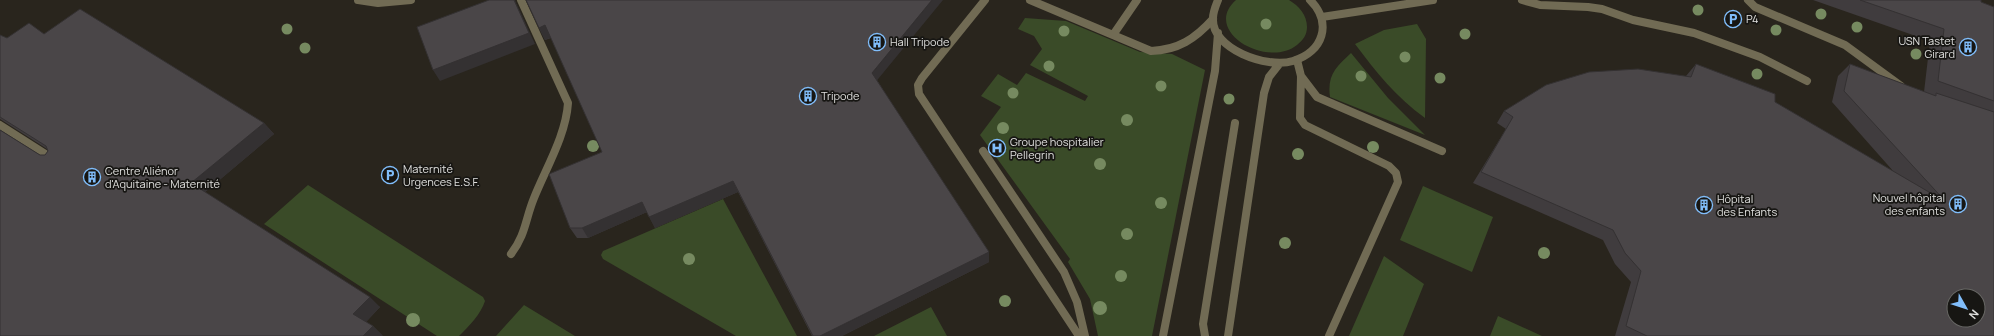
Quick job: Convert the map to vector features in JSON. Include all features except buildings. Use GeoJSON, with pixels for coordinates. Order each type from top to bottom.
{"type":"FeatureCollection","features":[{"type":"Feature","properties":{"kind":"street"},"geometry":{"type":"LineString","coordinates":[[358,0],[368,3],[387,4],[411,0]]}},
{"type":"Feature","properties":{"kind":"street"},"geometry":{"type":"LineString","coordinates":[[511,254],[521,241],[534,200],[567,118],[568,103],[521,0]]}},
{"type":"Feature","properties":{"kind":"street"},"geometry":{"type":"LineString","coordinates":[[985,0],[922,78],[918,85],[919,94],[1079,336]]}},
{"type":"Feature","properties":{"kind":"street"},"geometry":{"type":"LineString","coordinates":[[1030,0],[1151,51],[1168,51],[1182,46],[1200,34],[1213,19]]}},
{"type":"Feature","properties":{"kind":"street"},"geometry":{"type":"LineString","coordinates":[[1113,35],[1137,0]]}},
{"type":"Feature","properties":{"kind":"street"},"geometry":{"type":"LineString","coordinates":[[1218,0],[1215,5],[1213,19],[1218,34],[1228,46],[1243,56],[1261,62],[1280,63],[1297,60],[1310,53],[1319,43],[1324,31],[1322,17],[1315,4],[1310,0]]}},
{"type":"Feature","properties":{"kind":"street"},"geometry":{"type":"LineString","coordinates":[[1322,17],[1408,2],[1433,0]]}},
{"type":"Feature","properties":{"kind":"street"},"geometry":{"type":"LineString","coordinates":[[1522,0],[1545,7],[1568,3],[1598,8],[1636,20],[1676,28],[1720,41],[1774,62],[1807,81]]}},
{"type":"Feature","properties":{"kind":"street"},"geometry":{"type":"LineString","coordinates":[[1748,0],[1755,7],[1845,45],[1907,89]]}},
{"type":"Feature","properties":{"kind":"street"},"geometry":{"type":"LineString","coordinates":[[1163,336],[1215,71],[1218,34]]}},
{"type":"Feature","properties":{"kind":"street"},"geometry":{"type":"LineString","coordinates":[[1297,60],[1301,76],[1300,118],[1305,125],[1389,166],[1396,173],[1398,182],[1329,336]]}},
{"type":"Feature","properties":{"kind":"street"},"geometry":{"type":"LineString","coordinates":[[1228,336],[1264,93],[1269,77],[1280,63]]}},
{"type":"Feature","properties":{"kind":"street"},"geometry":{"type":"LineString","coordinates":[[1301,76],[1317,97],[1442,151]]}},
{"type":"Feature","properties":{"kind":"street"},"geometry":{"type":"LineString","coordinates":[[1205,336],[1203,324],[1235,123]]}},
{"type":"Feature","properties":{"kind":"street"},"geometry":{"type":"LineString","coordinates":[[0,125],[58,162]]}},
{"type":"Feature","properties":{"kind":"street"},"geometry":{"type":"LineString","coordinates":[[983,151],[1064,272],[1077,302],[1085,336]]}},
{"type":"Feature","properties":{"kind":"shaded area","name":"Groupe hospitalier Pellegrin"},"geometry":{"type":"Polygon","coordinates":[[[0,0],[1994,0],[1994,336],[0,336],[0,0]]]}},
{"type":"Feature","properties":{"kind":"green space"},"geometry":{"type":"Polygon","coordinates":[[[1236,0],[1289,0],[1299,8],[1306,19],[1307,30],[1303,39],[1297,45],[1284,51],[1270,52],[1255,49],[1242,43],[1232,34],[1227,23],[1227,12],[1236,0]]]}},
{"type":"Feature","properties":{"kind":"green space"},"geometry":{"type":"Polygon","coordinates":[[[1025,18],[1066,21],[1140,52],[1172,54],[1205,70],[1152,336],[1098,336],[1090,299],[1068,262],[1070,259],[980,135],[1001,107],[981,96],[998,74],[1017,85],[1026,73],[1085,101],[1088,96],[1030,65],[1042,49],[1034,36],[1018,29],[1025,18]]]}},
{"type":"Feature","properties":{"kind":"green space"},"geometry":{"type":"Polygon","coordinates":[[[1417,24],[1426,39],[1425,118],[1405,102],[1387,84],[1355,44],[1384,30],[1417,24]]]}},
{"type":"Feature","properties":{"kind":"green space"},"geometry":{"type":"Polygon","coordinates":[[[1351,53],[1388,98],[1425,135],[1330,97],[1329,89],[1331,77],[1337,67],[1351,53]]]}},
{"type":"Feature","properties":{"kind":"green space"},"geometry":{"type":"Polygon","coordinates":[[[308,185],[483,297],[485,301],[481,311],[459,336],[437,336],[264,224],[308,185]]]}},
{"type":"Feature","properties":{"kind":"green space"},"geometry":{"type":"Polygon","coordinates":[[[1423,186],[1493,217],[1472,272],[1400,240],[1423,186]]]}},
{"type":"Feature","properties":{"kind":"green space"},"geometry":{"type":"Polygon","coordinates":[[[723,199],[797,336],[736,336],[603,259],[601,255],[603,251],[723,199]]]}},
{"type":"Feature","properties":{"kind":"green space"},"geometry":{"type":"Polygon","coordinates":[[[1384,256],[1424,284],[1403,336],[1349,336],[1384,256]]]}},
{"type":"Feature","properties":{"kind":"green space"},"geometry":{"type":"Polygon","coordinates":[[[524,305],[575,336],[496,336],[524,305]]]}},
{"type":"Feature","properties":{"kind":"green space"},"geometry":{"type":"Polygon","coordinates":[[[931,307],[947,336],[874,336],[931,307]]]}},
{"type":"Feature","properties":{"kind":"green space"},"geometry":{"type":"Polygon","coordinates":[[[1498,316],[1542,336],[1490,336],[1498,316]]]}},
{"type":"Feature","properties":{"kind":"place","name":"P4"},"geometry":{"type":"Point","coordinates":[1733,19]}},
{"type":"Feature","properties":{"kind":"place","name":"Hall Tripode"},"geometry":{"type":"Point","coordinates":[877,42]}},
{"type":"Feature","properties":{"kind":"place","name":"USN Tastet Girard"},"geometry":{"type":"Point","coordinates":[1968,47]}},
{"type":"Feature","properties":{"kind":"place","name":"Tripode"},"geometry":{"type":"Point","coordinates":[808,96]}},
{"type":"Feature","properties":{"kind":"place","name":"Groupe hospitalier Pellegrin"},"geometry":{"type":"Point","coordinates":[997,148]}},
{"type":"Feature","properties":{"kind":"place","name":"Maternité Urgences E.S.F."},"geometry":{"type":"Point","coordinates":[390,175]}},
{"type":"Feature","properties":{"kind":"place","name":"Centre Aliénor d'Aquitaine - Maternité"},"geometry":{"type":"Point","coordinates":[92,177]}},
{"type":"Feature","properties":{"kind":"place","name":"Nouvel hôpital des enfants"},"geometry":{"type":"Point","coordinates":[1958,204]}},
{"type":"Feature","properties":{"kind":"place","name":"Hôpital des Enfants"},"geometry":{"type":"Point","coordinates":[1704,205]}}]}
